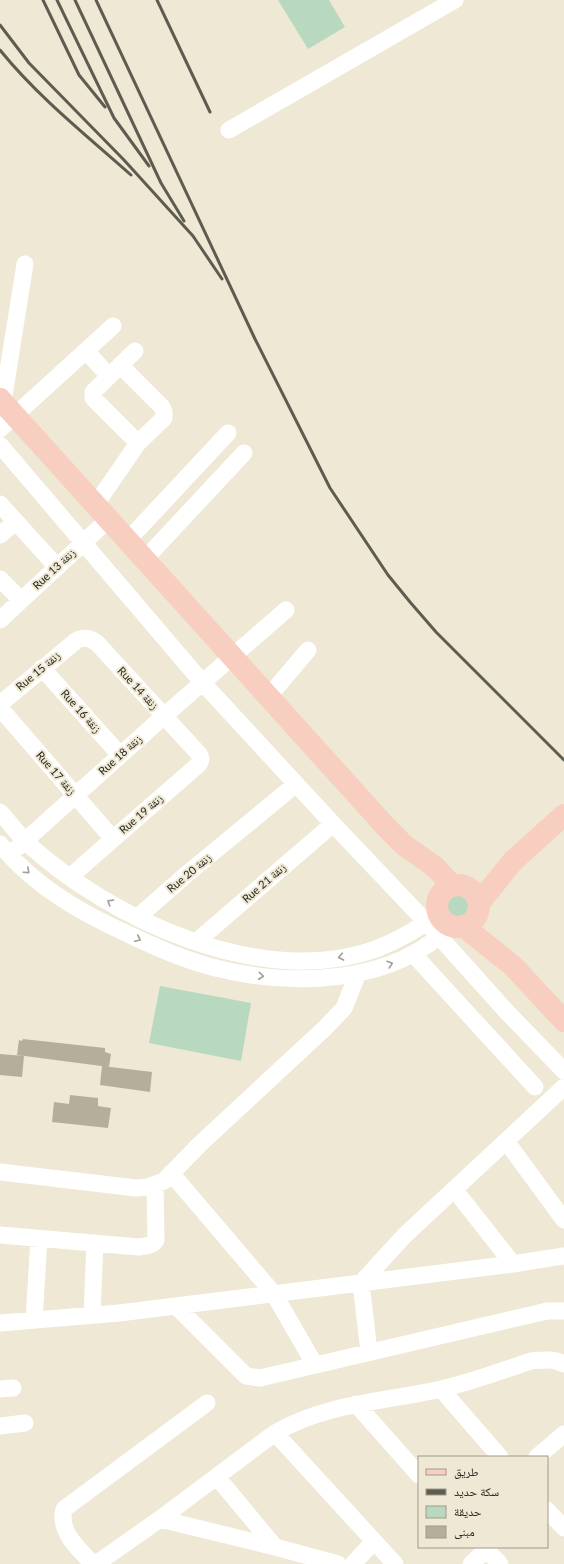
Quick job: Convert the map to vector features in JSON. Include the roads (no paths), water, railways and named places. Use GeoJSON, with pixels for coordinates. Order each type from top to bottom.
{"type":"FeatureCollection","features":[{"type":"Feature","properties":{"kind":"main road"},"geometry":{"type":"LineString","coordinates":[[5,412],[103,512],[144,560],[404,845],[435,867],[447,912],[513,966],[564,1021]]}},
{"type":"Feature","properties":{"kind":"main road"},"geometry":{"type":"LineString","coordinates":[[447,912],[513,861],[564,815]]}},
{"type":"Feature","properties":{"kind":"main road"},"geometry":{"type":"LineString","coordinates":[[447,912],[474,920],[479,906],[513,861]]}},
{"type":"Feature","properties":{"kind":"main road"},"geometry":{"type":"LineString","coordinates":[[447,912],[466,886],[475,893],[479,906],[513,966]]}},
{"type":"Feature","properties":{"kind":"street"},"geometry":{"type":"LineString","coordinates":[[229,130],[455,0]]}},
{"type":"Feature","properties":{"kind":"street"},"geometry":{"type":"LineString","coordinates":[[5,412],[26,264]]}},
{"type":"Feature","properties":{"kind":"street"},"geometry":{"type":"LineString","coordinates":[[5,412],[86,351],[113,326]]}},
{"type":"Feature","properties":{"kind":"street","name":"Rue 13 زنقة"},"geometry":{"type":"LineString","coordinates":[[0,620],[84,542],[103,512],[138,443],[164,418],[162,407],[86,351]]}},
{"type":"Feature","properties":{"kind":"street"},"geometry":{"type":"LineString","coordinates":[[135,351],[93,392],[93,398],[138,443]]}},
{"type":"Feature","properties":{"kind":"street"},"geometry":{"type":"LineString","coordinates":[[128,540],[228,432]]}},
{"type":"Feature","properties":{"kind":"street"},"geometry":{"type":"LineString","coordinates":[[0,445],[202,682],[332,824],[447,912],[506,1012],[564,1071]]}},
{"type":"Feature","properties":{"kind":"street"},"geometry":{"type":"LineString","coordinates":[[144,560],[244,453]]}},
{"type":"Feature","properties":{"kind":"street"},"geometry":{"type":"LineString","coordinates":[[0,504],[57,566]]}},
{"type":"Feature","properties":{"kind":"street"},"geometry":{"type":"LineString","coordinates":[[0,535],[15,522]]}},
{"type":"Feature","properties":{"kind":"street"},"geometry":{"type":"LineString","coordinates":[[0,579],[22,600]]}},
{"type":"Feature","properties":{"kind":"street","name":"Rue 18 زنقة"},"geometry":{"type":"LineString","coordinates":[[5,849],[25,841],[202,682],[286,610]]}},
{"type":"Feature","properties":{"kind":"street","name":"Rue 14 زنقة"},"geometry":{"type":"LineString","coordinates":[[77,640],[90,638],[97,643],[194,748]]}},
{"type":"Feature","properties":{"kind":"street","name":"Rue 15 زنقة"},"geometry":{"type":"LineString","coordinates":[[0,704],[77,640]]}},
{"type":"Feature","properties":{"kind":"street"},"geometry":{"type":"LineString","coordinates":[[269,696],[308,650]]}},
{"type":"Feature","properties":{"kind":"street","name":"Rue 16 زنقة"},"geometry":{"type":"LineString","coordinates":[[42,668],[120,755]]}},
{"type":"Feature","properties":{"kind":"street","name":"Rue 17 زنقة"},"geometry":{"type":"LineString","coordinates":[[0,708],[113,839]]}},
{"type":"Feature","properties":{"kind":"street","name":"Rue 19 زنقة"},"geometry":{"type":"LineString","coordinates":[[70,878],[199,764],[201,759],[194,748]]}},
{"type":"Feature","properties":{"kind":"street","name":"Rue 20 زنقة"},"geometry":{"type":"LineString","coordinates":[[138,917],[188,873],[296,784]]}},
{"type":"Feature","properties":{"kind":"street"},"geometry":{"type":"LineString","coordinates":[[0,812],[25,841],[70,878],[114,906],[157,927],[196,942],[244,955],[277,960],[337,958],[375,949],[398,939],[447,912]]}},
{"type":"Feature","properties":{"kind":"street","name":"Rue 21 زنقة"},"geometry":{"type":"LineString","coordinates":[[196,942],[332,824]]}},
{"type":"Feature","properties":{"kind":"street"},"geometry":{"type":"LineString","coordinates":[[5,849],[52,893],[89,916],[162,950],[221,970],[285,978],[332,978],[390,965],[408,956],[447,912]]}},
{"type":"Feature","properties":{"kind":"street"},"geometry":{"type":"LineString","coordinates":[[415,956],[535,1088]]}},
{"type":"Feature","properties":{"kind":"street"},"geometry":{"type":"LineString","coordinates":[[0,1172],[136,1188],[155,1185],[164,1181],[200,1144],[325,1028],[344,1008],[358,973]]}},
{"type":"Feature","properties":{"kind":"street"},"geometry":{"type":"LineString","coordinates":[[360,1283],[405,1235],[564,1087]]}},
{"type":"Feature","properties":{"kind":"street"},"geometry":{"type":"LineString","coordinates":[[506,1141],[564,1220]]}},
{"type":"Feature","properties":{"kind":"street"},"geometry":{"type":"LineString","coordinates":[[171,1173],[274,1294],[315,1365]]}},
{"type":"Feature","properties":{"kind":"street"},"geometry":{"type":"LineString","coordinates":[[0,1235],[139,1247],[153,1244],[156,1240],[155,1185]]}},
{"type":"Feature","properties":{"kind":"street"},"geometry":{"type":"LineString","coordinates":[[454,1189],[513,1264]]}},
{"type":"Feature","properties":{"kind":"street"},"geometry":{"type":"LineString","coordinates":[[34,1320],[38,1239]]}},
{"type":"Feature","properties":{"kind":"street"},"geometry":{"type":"LineString","coordinates":[[92,1315],[95,1243]]}},
{"type":"Feature","properties":{"kind":"street"},"geometry":{"type":"LineString","coordinates":[[0,1323],[176,1306],[513,1264],[564,1256]]}},
{"type":"Feature","properties":{"kind":"street"},"geometry":{"type":"LineString","coordinates":[[360,1283],[369,1352]]}},
{"type":"Feature","properties":{"kind":"street"},"geometry":{"type":"LineString","coordinates":[[176,1306],[246,1376],[260,1378],[547,1310],[564,1311]]}},
{"type":"Feature","properties":{"kind":"street"},"geometry":{"type":"LineString","coordinates":[[96,1564],[160,1519],[275,1433],[292,1423],[328,1410],[442,1389],[531,1361],[546,1359],[555,1360],[564,1364]]}},
{"type":"Feature","properties":{"kind":"street"},"geometry":{"type":"LineString","coordinates":[[442,1389],[499,1456]]}},
{"type":"Feature","properties":{"kind":"street"},"geometry":{"type":"LineString","coordinates":[[93,1564],[73,1542],[65,1529],[62,1518],[64,1510],[207,1403]]}},
{"type":"Feature","properties":{"kind":"street"},"geometry":{"type":"LineString","coordinates":[[356,1404],[418,1474]]}},
{"type":"Feature","properties":{"kind":"street"},"geometry":{"type":"LineString","coordinates":[[0,1426],[25,1423]]}},
{"type":"Feature","properties":{"kind":"street"},"geometry":{"type":"LineString","coordinates":[[275,1433],[395,1564]]}},
{"type":"Feature","properties":{"kind":"street"},"geometry":{"type":"LineString","coordinates":[[538,1456],[564,1434]]}},
{"type":"Feature","properties":{"kind":"street"},"geometry":{"type":"LineString","coordinates":[[217,1477],[275,1547]]}},
{"type":"Feature","properties":{"kind":"street"},"geometry":{"type":"LineString","coordinates":[[548,1511],[564,1528]]}},
{"type":"Feature","properties":{"kind":"street"},"geometry":{"type":"LineString","coordinates":[[160,1519],[338,1564]]}},
{"type":"Feature","properties":{"kind":"street"},"geometry":{"type":"LineString","coordinates":[[353,1564],[374,1542]]}},
{"type":"Feature","properties":{"kind":"street"},"geometry":{"type":"LineString","coordinates":[[471,1564],[486,1548],[500,1564]]}},
{"type":"Feature","properties":{"kind":"railway"},"geometry":{"type":"LineString","coordinates":[[43,0],[79,75],[105,107]]}},
{"type":"Feature","properties":{"kind":"railway"},"geometry":{"type":"LineString","coordinates":[[57,0],[114,118],[149,166]]}},
{"type":"Feature","properties":{"kind":"railway"},"geometry":{"type":"LineString","coordinates":[[75,0],[161,183],[184,221]]}},
{"type":"Feature","properties":{"kind":"railway"},"geometry":{"type":"LineString","coordinates":[[96,0],[255,339],[330,488],[388,575],[410,602],[436,632],[564,760]]}},
{"type":"Feature","properties":{"kind":"railway"},"geometry":{"type":"LineString","coordinates":[[157,0],[210,112]]}},
{"type":"Feature","properties":{"kind":"railway"},"geometry":{"type":"LineString","coordinates":[[0,25],[29,63],[124,160],[193,236],[222,279]]}},
{"type":"Feature","properties":{"kind":"railway"},"geometry":{"type":"LineString","coordinates":[[0,50],[46,100],[131,175]]}}]}
